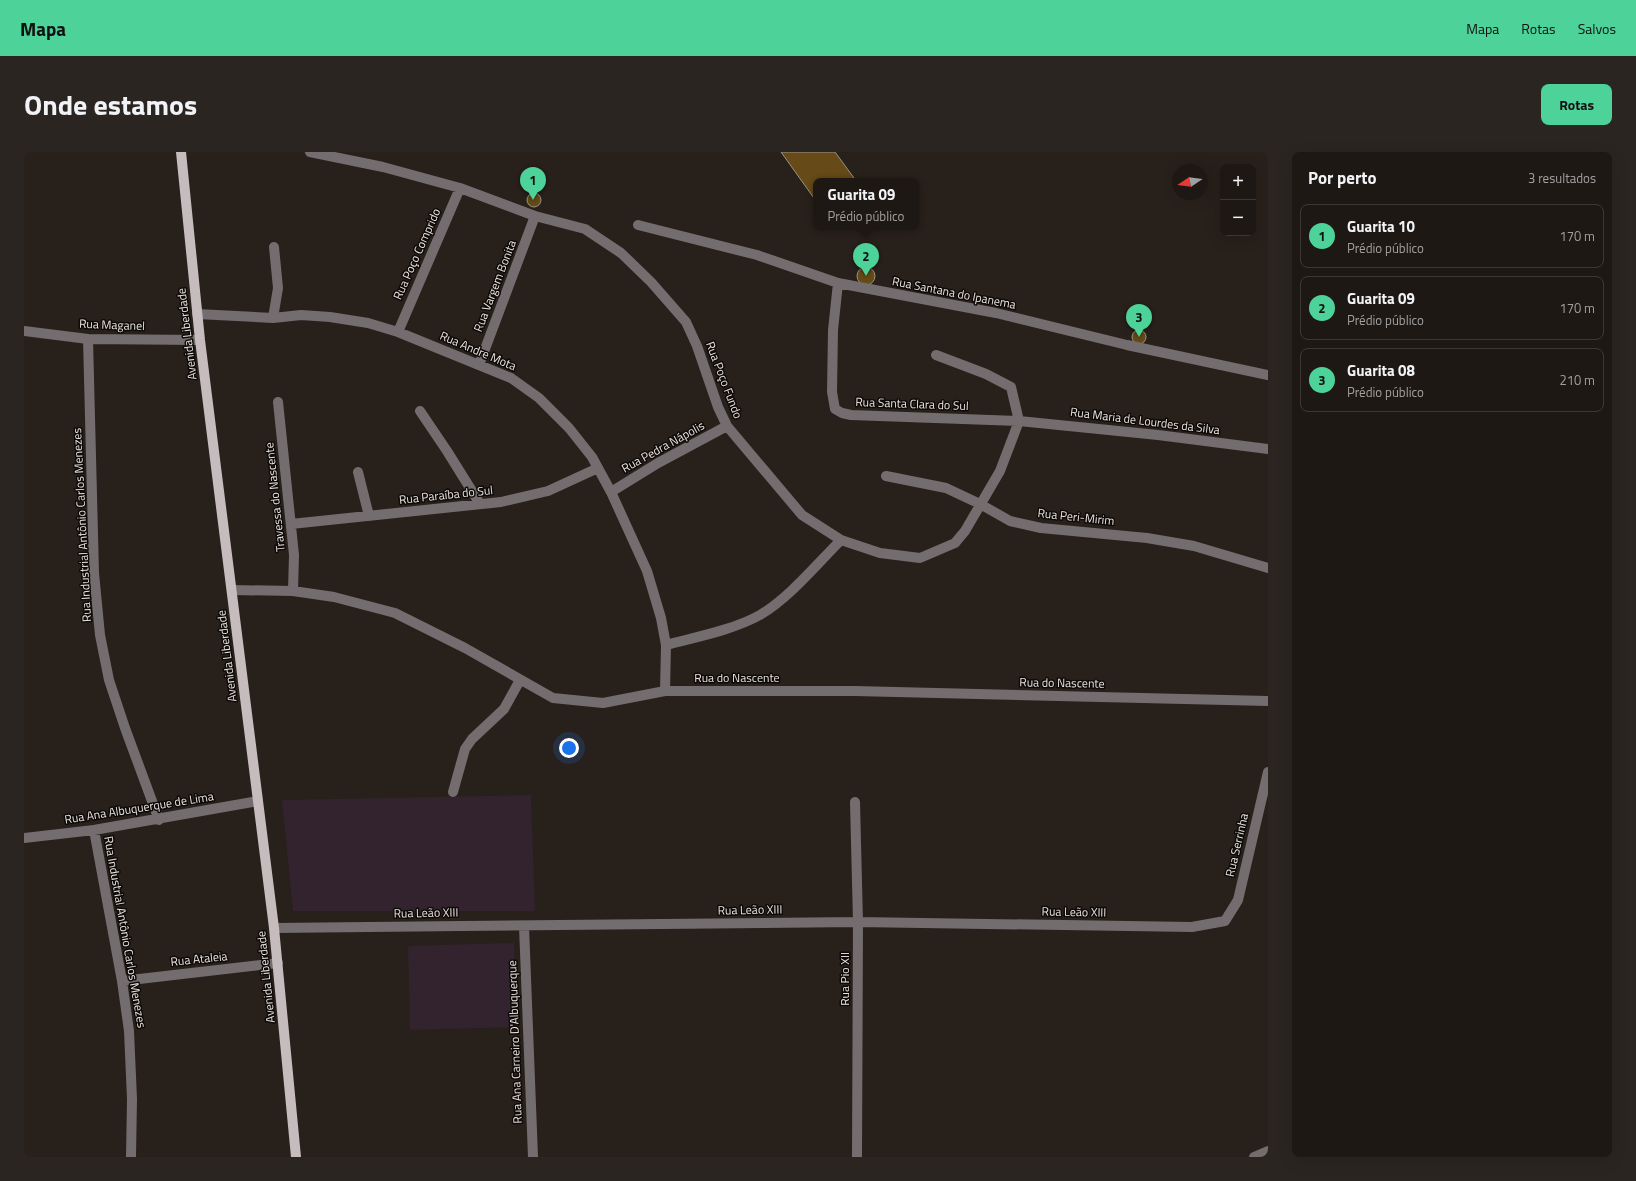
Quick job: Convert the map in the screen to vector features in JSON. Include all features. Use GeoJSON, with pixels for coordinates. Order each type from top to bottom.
{"type":"FeatureCollection","features":[{"type":"Feature","properties":{"kind":"main road","name":"Avenida Liberdade"},"geometry":{"type":"LineString","coordinates":[[181,152],[200,340],[274,928],[296,1157]]}},
{"type":"Feature","properties":{"kind":"street"},"geometry":{"type":"LineString","coordinates":[[310,152],[383,167],[460,188],[535,216]]}},
{"type":"Feature","properties":{"kind":"street","name":"Rua Poço Comprido"},"geometry":{"type":"LineString","coordinates":[[398,332],[460,188]]}},
{"type":"Feature","properties":{"kind":"street","name":"Rua Poço Fundo"},"geometry":{"type":"LineString","coordinates":[[535,216],[585,229],[621,253],[651,282],[686,322],[697,346],[718,407],[727,426],[802,516],[841,540],[880,552],[920,558],[955,543],[965,531],[1000,471],[1020,422]]}},
{"type":"Feature","properties":{"kind":"street","name":"Rua Vargem Bonita"},"geometry":{"type":"LineString","coordinates":[[479,365],[535,216]]}},
{"type":"Feature","properties":{"kind":"street","name":"Rua Santana do Ipanema"},"geometry":{"type":"LineString","coordinates":[[638,225],[757,255],[838,283],[996,313],[1127,345],[1268,375]]}},
{"type":"Feature","properties":{"kind":"street"},"geometry":{"type":"LineString","coordinates":[[273,318],[278,288],[274,247]]}},
{"type":"Feature","properties":{"kind":"street","name":"Rua Santa Clara do Sul"},"geometry":{"type":"LineString","coordinates":[[838,283],[833,330],[832,392],[835,409],[842,413],[851,415],[1020,422]]}},
{"type":"Feature","properties":{"kind":"street","name":"Rua Andre Mota"},"geometry":{"type":"LineString","coordinates":[[197,314],[273,318],[301,315],[330,317],[368,323],[398,332],[511,378],[540,398],[569,428],[592,457],[612,492],[647,571],[661,618],[666,645],[665,691]]}},
{"type":"Feature","properties":{"kind":"street","name":"Rua Maganel"},"geometry":{"type":"LineString","coordinates":[[24,331],[88,339],[200,340]]}},
{"type":"Feature","properties":{"kind":"street","name":"Rua Industrial Antônio Carlos Menezes"},"geometry":{"type":"LineString","coordinates":[[88,339],[94,573],[100,635],[109,680],[158,820]]}},
{"type":"Feature","properties":{"kind":"street"},"geometry":{"type":"LineString","coordinates":[[936,355],[986,374],[1011,388],[1020,422]]}},
{"type":"Feature","properties":{"kind":"street","name":"Travessa do Nascente"},"geometry":{"type":"LineString","coordinates":[[278,402],[294,555],[292,591]]}},
{"type":"Feature","properties":{"kind":"street"},"geometry":{"type":"LineString","coordinates":[[420,411],[448,451],[480,504]]}},
{"type":"Feature","properties":{"kind":"street","name":"Rua Maria de Lourdes da Silva"},"geometry":{"type":"LineString","coordinates":[[1020,422],[1158,435],[1268,449]]}},
{"type":"Feature","properties":{"kind":"street","name":"Rua Pedra Nápolis"},"geometry":{"type":"LineString","coordinates":[[612,492],[658,463],[727,426]]}},
{"type":"Feature","properties":{"kind":"street","name":"Rua Paraíba do Sul"},"geometry":{"type":"LineString","coordinates":[[291,524],[501,502],[548,491],[598,468]]}},
{"type":"Feature","properties":{"kind":"street"},"geometry":{"type":"LineString","coordinates":[[358,472],[368,516]]}},
{"type":"Feature","properties":{"kind":"street","name":"Rua Peri-Mirim"},"geometry":{"type":"LineString","coordinates":[[886,476],[919,484],[946,488],[980,504],[1010,521],[1041,528],[1148,538],[1194,546],[1268,568]]}},
{"type":"Feature","properties":{"kind":"street"},"geometry":{"type":"LineString","coordinates":[[666,645],[709,634],[759,615],[783,596],[841,540]]}},
{"type":"Feature","properties":{"kind":"street","name":"Rua do Nascente"},"geometry":{"type":"LineString","coordinates":[[232,590],[292,591],[334,597],[395,613],[465,648],[554,698],[603,703],[665,691],[855,691],[1268,700]]}},
{"type":"Feature","properties":{"kind":"street"},"geometry":{"type":"LineString","coordinates":[[453,792],[465,749],[472,739],[504,709],[520,680]]}},
{"type":"Feature","properties":{"kind":"street","name":"Rua Serrinha"},"geometry":{"type":"LineString","coordinates":[[1225,921],[1238,900],[1268,772]]}},
{"type":"Feature","properties":{"kind":"street","name":"Rua Ana Albuquerque de Lima"},"geometry":{"type":"LineString","coordinates":[[24,838],[94,830],[158,820],[258,801]]}},
{"type":"Feature","properties":{"kind":"street","name":"Rua Pio XII"},"geometry":{"type":"LineString","coordinates":[[855,802],[858,922],[857,1157]]}},
{"type":"Feature","properties":{"kind":"street","name":"Rua Industrial Antônio Carlos Menezes"},"geometry":{"type":"LineString","coordinates":[[94,830],[130,1031],[132,1157]]}},
{"type":"Feature","properties":{"kind":"street","name":"Rua Leão XIII"},"geometry":{"type":"LineString","coordinates":[[274,928],[858,922],[1192,927],[1225,921]]}},
{"type":"Feature","properties":{"kind":"street","name":"Rua Ana Carneiro D'Albuquerque"},"geometry":{"type":"LineString","coordinates":[[524,926],[533,1157]]}},
{"type":"Feature","properties":{"kind":"street","name":"Rua Ataleia"},"geometry":{"type":"LineString","coordinates":[[122,980],[278,963]]}},
{"type":"Feature","properties":{"kind":"street"},"geometry":{"type":"LineString","coordinates":[[1254,1157],[1268,1151]]}},
{"type":"Feature","properties":{"kind":"shaded area"},"geometry":{"type":"Polygon","coordinates":[[[531,795],[535,911],[293,911],[282,800],[531,795]]]}},
{"type":"Feature","properties":{"kind":"shaded area"},"geometry":{"type":"Polygon","coordinates":[[[514,943],[516,1027],[410,1030],[408,946],[514,943]]]}},
{"type":"Feature","properties":{"kind":"building"},"geometry":{"type":"Polygon","coordinates":[[[781,152],[835,152],[854,178],[813,178],[813,197],[781,152]]]}},
{"type":"Feature","properties":{"kind":"building"},"geometry":{"type":"Polygon","coordinates":[[[534,193],[539,195],[541,200],[539,205],[534,207],[529,205],[527,200],[529,195],[534,193]]]}},
{"type":"Feature","properties":{"kind":"building"},"geometry":{"type":"Polygon","coordinates":[[[866,267],[872,270],[875,276],[872,282],[866,285],[860,282],[857,276],[860,270],[866,267]]]}},
{"type":"Feature","properties":{"kind":"building"},"geometry":{"type":"Polygon","coordinates":[[[1136,330],[1142,330],[1146,334],[1146,340],[1142,344],[1136,344],[1132,340],[1132,334],[1136,330]]]}},
{"type":"Feature","properties":{"kind":"place","name":"Guarita 10"},"geometry":{"type":"Point","coordinates":[533,200]}},
{"type":"Feature","properties":{"kind":"place","name":"Guarita 09"},"geometry":{"type":"Point","coordinates":[866,276]}},
{"type":"Feature","properties":{"kind":"place","name":"Guarita 08"},"geometry":{"type":"Point","coordinates":[1139,337]}}]}
